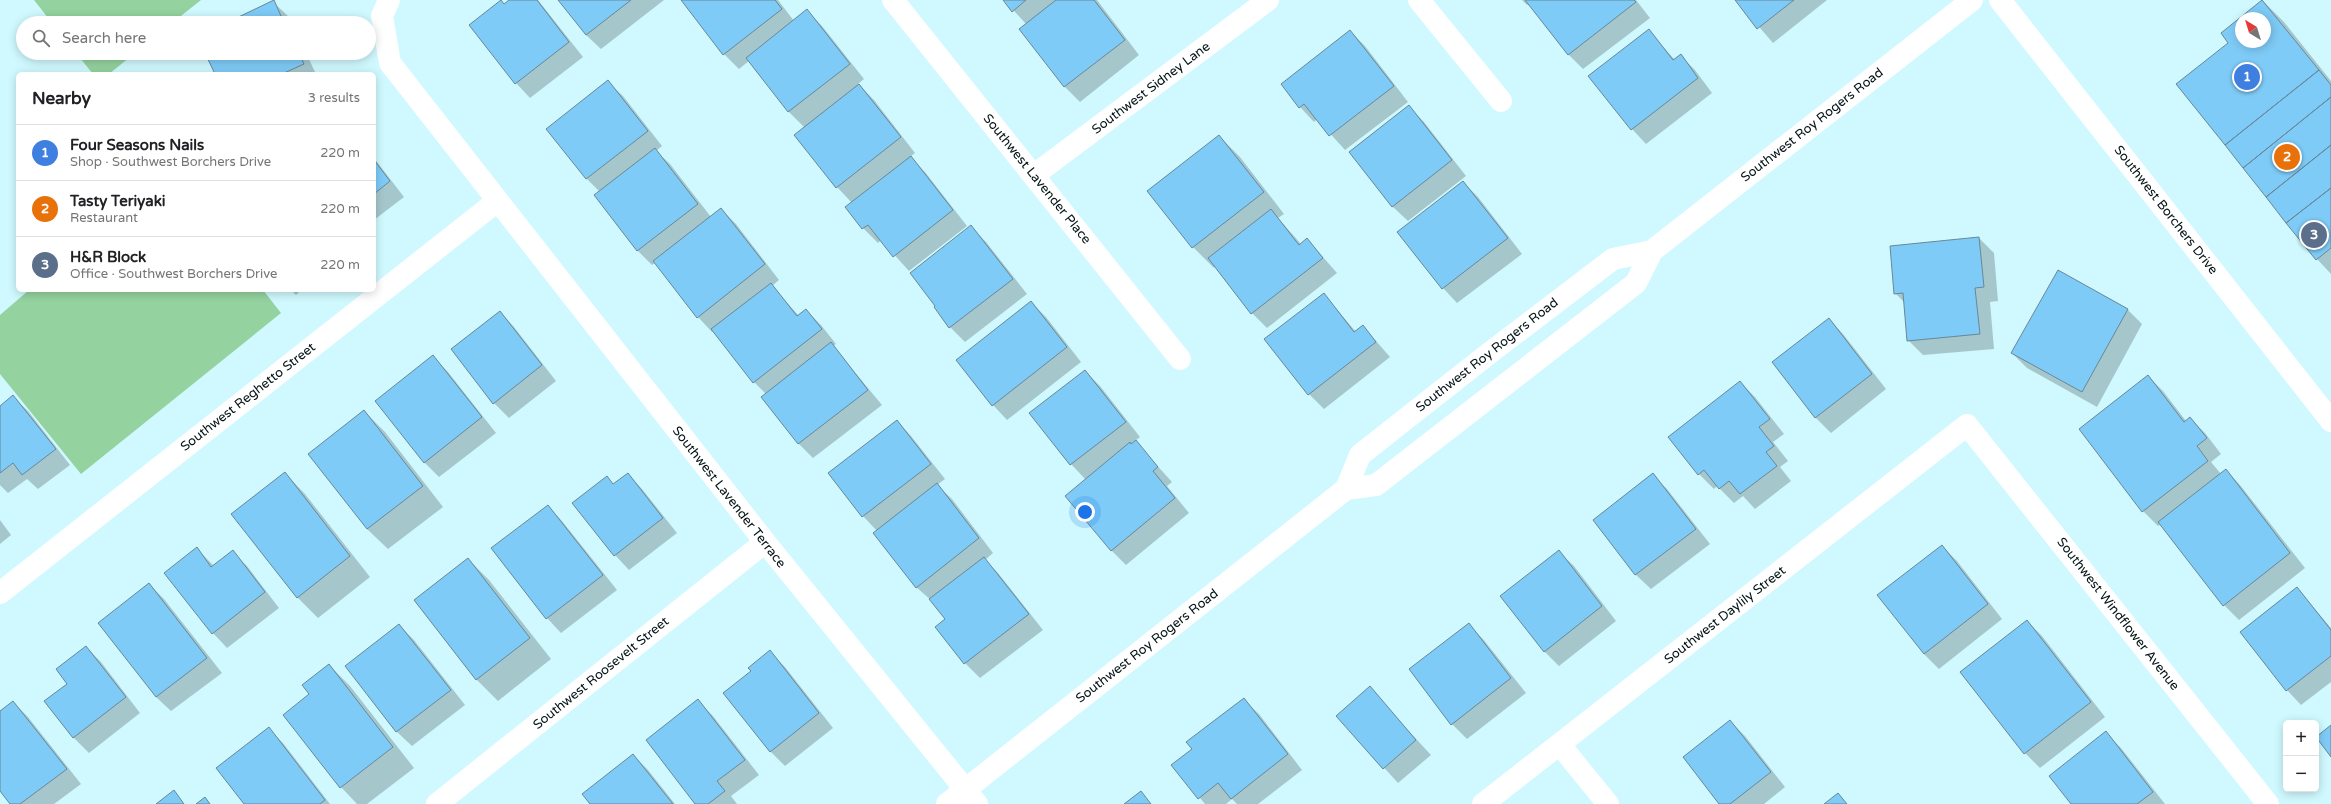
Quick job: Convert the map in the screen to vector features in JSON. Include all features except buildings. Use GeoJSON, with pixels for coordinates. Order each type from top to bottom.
{"type":"FeatureCollection","features":[{"type":"Feature","properties":{"kind":"street"},"geometry":{"type":"LineString","coordinates":[[389,0],[382,16],[390,63],[496,202]]}},
{"type":"Feature","properties":{"kind":"street","name":"Southwest Lavender Place"},"geometry":{"type":"LineString","coordinates":[[893,0],[1180,359]]}},
{"type":"Feature","properties":{"kind":"street","name":"Southwest Sidney Lane"},"geometry":{"type":"LineString","coordinates":[[1034,175],[1268,0]]}},
{"type":"Feature","properties":{"kind":"street"},"geometry":{"type":"LineString","coordinates":[[1419,0],[1501,101]]}},
{"type":"Feature","properties":{"kind":"street","name":"Southwest Roy Rogers Road"},"geometry":{"type":"LineString","coordinates":[[1346,489],[1376,485],[1636,283],[1652,251],[1972,0]]}},
{"type":"Feature","properties":{"kind":"street","name":"Southwest Borchers Drive"},"geometry":{"type":"LineString","coordinates":[[2000,0],[2331,421]]}},
{"type":"Feature","properties":{"kind":"street","name":"Southwest Lavender Terrace"},"geometry":{"type":"LineString","coordinates":[[496,202],[765,542],[971,797]]}},
{"type":"Feature","properties":{"kind":"street","name":"Southwest Reghetto Street"},"geometry":{"type":"LineString","coordinates":[[0,593],[496,202]]}},
{"type":"Feature","properties":{"kind":"street","name":"Southwest Roy Rogers Road"},"geometry":{"type":"LineString","coordinates":[[947,804],[971,797],[1346,489],[1360,455],[1487,355],[1613,259],[1652,251]]}},
{"type":"Feature","properties":{"kind":"street","name":"Southwest Daylily Street"},"geometry":{"type":"LineString","coordinates":[[1483,804],[1967,425]]}},
{"type":"Feature","properties":{"kind":"street","name":"Southwest Windflower Avenue"},"geometry":{"type":"LineString","coordinates":[[1967,425],[2268,804]]}},
{"type":"Feature","properties":{"kind":"street","name":"Southwest Roosevelt Street"},"geometry":{"type":"LineString","coordinates":[[437,804],[765,542]]}},
{"type":"Feature","properties":{"kind":"street"},"geometry":{"type":"LineString","coordinates":[[1560,745],[1608,804]]}},
{"type":"Feature","properties":{"kind":"green space"},"geometry":{"type":"Polygon","coordinates":[[[34,0],[201,0],[181,16],[47,16],[34,0]]]}},
{"type":"Feature","properties":{"kind":"green space"},"geometry":{"type":"Polygon","coordinates":[[[82,60],[126,60],[111,72],[91,72],[82,60]]]}},
{"type":"Feature","properties":{"kind":"green space"},"geometry":{"type":"Polygon","coordinates":[[[27,292],[265,292],[281,313],[81,474],[0,374],[0,315],[27,292]]]}},
{"type":"Feature","properties":{"kind":"place","name":"Four Seasons Nails"},"geometry":{"type":"Point","coordinates":[2247,77]}},
{"type":"Feature","properties":{"kind":"place","name":"Tasty Teriyaki"},"geometry":{"type":"Point","coordinates":[2287,157]}},
{"type":"Feature","properties":{"kind":"place","name":"H&R Block"},"geometry":{"type":"Point","coordinates":[2314,235]}}]}
